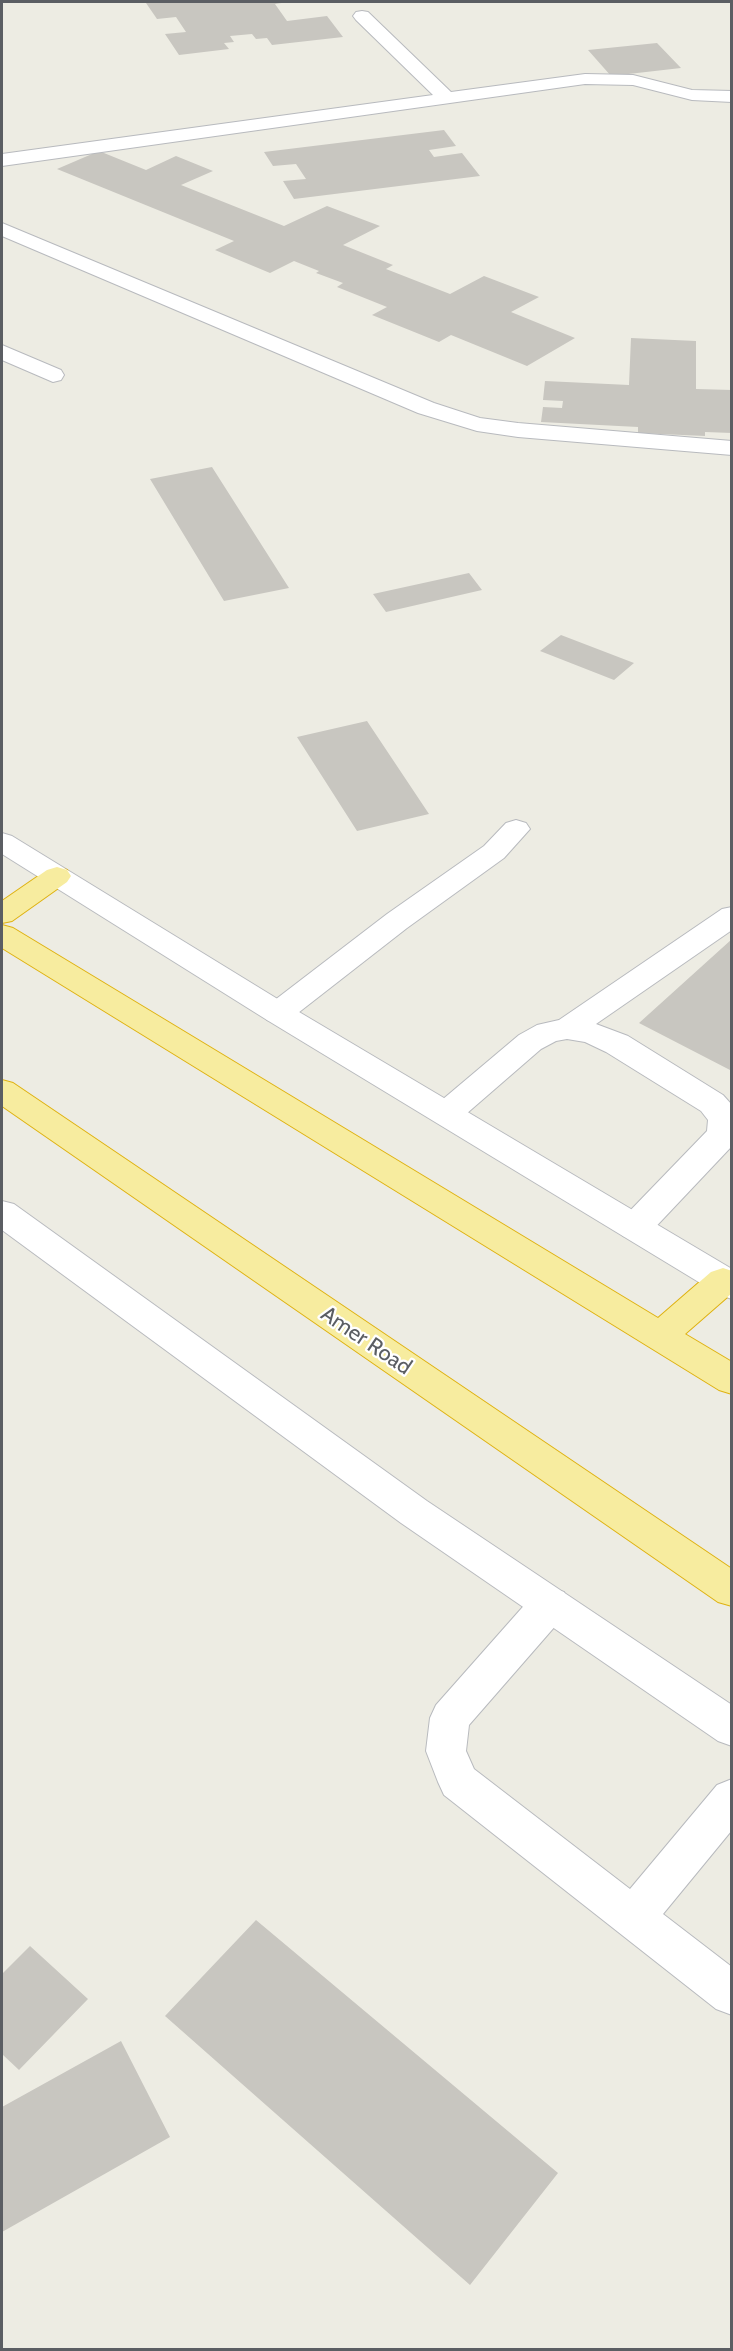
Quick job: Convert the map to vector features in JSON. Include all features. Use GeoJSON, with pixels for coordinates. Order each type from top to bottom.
{"type":"FeatureCollection","features":[{"type":"Feature","properties":{"kind":"highway"},"geometry":{"type":"LineString","coordinates":[[2,914],[57,876]]}},
{"type":"Feature","properties":{"kind":"highway"},"geometry":{"type":"LineString","coordinates":[[2,935],[732,1380]]}},
{"type":"Feature","properties":{"kind":"highway","name":"Amer Road"},"geometry":{"type":"LineString","coordinates":[[2,1092],[732,1590]]}},
{"type":"Feature","properties":{"kind":"highway"},"geometry":{"type":"LineString","coordinates":[[660,1336],[727,1283]]}},
{"type":"Feature","properties":{"kind":"street"},"geometry":{"type":"LineString","coordinates":[[362,16],[447,98]]}},
{"type":"Feature","properties":{"kind":"street"},"geometry":{"type":"LineString","coordinates":[[2,160],[585,79],[633,80],[692,95],[732,97]]}},
{"type":"Feature","properties":{"kind":"street"},"geometry":{"type":"LineString","coordinates":[[2,229],[426,408],[477,424],[518,430],[732,448]]}},
{"type":"Feature","properties":{"kind":"street"},"geometry":{"type":"LineString","coordinates":[[2,352],[53,375]]}},
{"type":"Feature","properties":{"kind":"street"},"geometry":{"type":"LineString","coordinates":[[278,1013],[397,921],[494,852],[516,829]]}},
{"type":"Feature","properties":{"kind":"street"},"geometry":{"type":"LineString","coordinates":[[2,842],[278,1013],[727,1283]]}},
{"type":"Feature","properties":{"kind":"street"},"geometry":{"type":"LineString","coordinates":[[567,1029],[732,916]]}},
{"type":"Feature","properties":{"kind":"street"},"geometry":{"type":"LineString","coordinates":[[447,1113],[530,1042],[548,1032],[567,1029],[591,1033],[617,1044],[728,1114],[726,1128],[721,1137],[635,1227]]}},
{"type":"Feature","properties":{"kind":"street"},"geometry":{"type":"LineString","coordinates":[[2,1213],[414,1512],[732,1728]]}},
{"type":"Feature","properties":{"kind":"street"},"geometry":{"type":"LineString","coordinates":[[550,1604],[450,1718],[446,1751],[459,1782],[732,1995]]}},
{"type":"Feature","properties":{"kind":"street"},"geometry":{"type":"LineString","coordinates":[[633,1917],[732,1798]]}},
{"type":"Feature","properties":{"kind":"building"},"geometry":{"type":"Polygon","coordinates":[[[288,2],[275,4],[287,21],[327,16],[343,37],[272,45],[267,38],[256,39],[252,34],[230,36],[234,42],[224,43],[229,49],[179,55],[165,34],[186,32],[176,17],[157,19],[146,3],[288,2]]]}},
{"type":"Feature","properties":{"kind":"building"},"geometry":{"type":"Polygon","coordinates":[[[657,43],[681,68],[611,76],[588,50],[657,43]]]}},
{"type":"Feature","properties":{"kind":"building"},"geometry":{"type":"Polygon","coordinates":[[[444,130],[456,146],[429,150],[434,157],[462,153],[480,176],[294,199],[283,181],[306,179],[296,164],[273,166],[264,152],[444,130]]]}},
{"type":"Feature","properties":{"kind":"building"},"geometry":{"type":"Polygon","coordinates":[[[99,151],[146,170],[176,156],[213,171],[181,185],[284,226],[327,206],[380,226],[343,245],[393,265],[386,269],[450,294],[484,276],[539,297],[511,312],[575,338],[527,366],[451,335],[439,342],[372,315],[387,307],[337,287],[343,283],[316,273],[319,271],[294,261],[270,273],[215,250],[234,241],[57,169],[99,151]]]}},
{"type":"Feature","properties":{"kind":"building"},"geometry":{"type":"Polygon","coordinates":[[[631,338],[696,341],[696,389],[732,390],[732,433],[705,432],[705,436],[638,433],[638,427],[541,422],[543,407],[562,408],[563,401],[543,400],[545,381],[629,385],[631,338]]]}},
{"type":"Feature","properties":{"kind":"building"},"geometry":{"type":"Polygon","coordinates":[[[212,467],[289,588],[224,601],[150,479],[212,467]]]}},
{"type":"Feature","properties":{"kind":"building"},"geometry":{"type":"Polygon","coordinates":[[[469,573],[482,590],[386,612],[373,594],[469,573]]]}},
{"type":"Feature","properties":{"kind":"building"},"geometry":{"type":"Polygon","coordinates":[[[561,635],[634,663],[614,680],[540,651],[561,635]]]}},
{"type":"Feature","properties":{"kind":"building"},"geometry":{"type":"Polygon","coordinates":[[[367,721],[429,814],[357,831],[297,737],[367,721]]]}},
{"type":"Feature","properties":{"kind":"building"},"geometry":{"type":"Polygon","coordinates":[[[732,939],[732,1069],[730,1070],[639,1023],[732,939]]]}},
{"type":"Feature","properties":{"kind":"building"},"geometry":{"type":"Polygon","coordinates":[[[256,1920],[558,2173],[470,2285],[165,2016],[256,1920]]]}},
{"type":"Feature","properties":{"kind":"building"},"geometry":{"type":"Polygon","coordinates":[[[30,1946],[88,1999],[19,2070],[2,2054],[2,1974],[30,1946]]]}},
{"type":"Feature","properties":{"kind":"building"},"geometry":{"type":"Polygon","coordinates":[[[121,2041],[170,2137],[2,2232],[2,2107],[121,2041]]]}}]}
